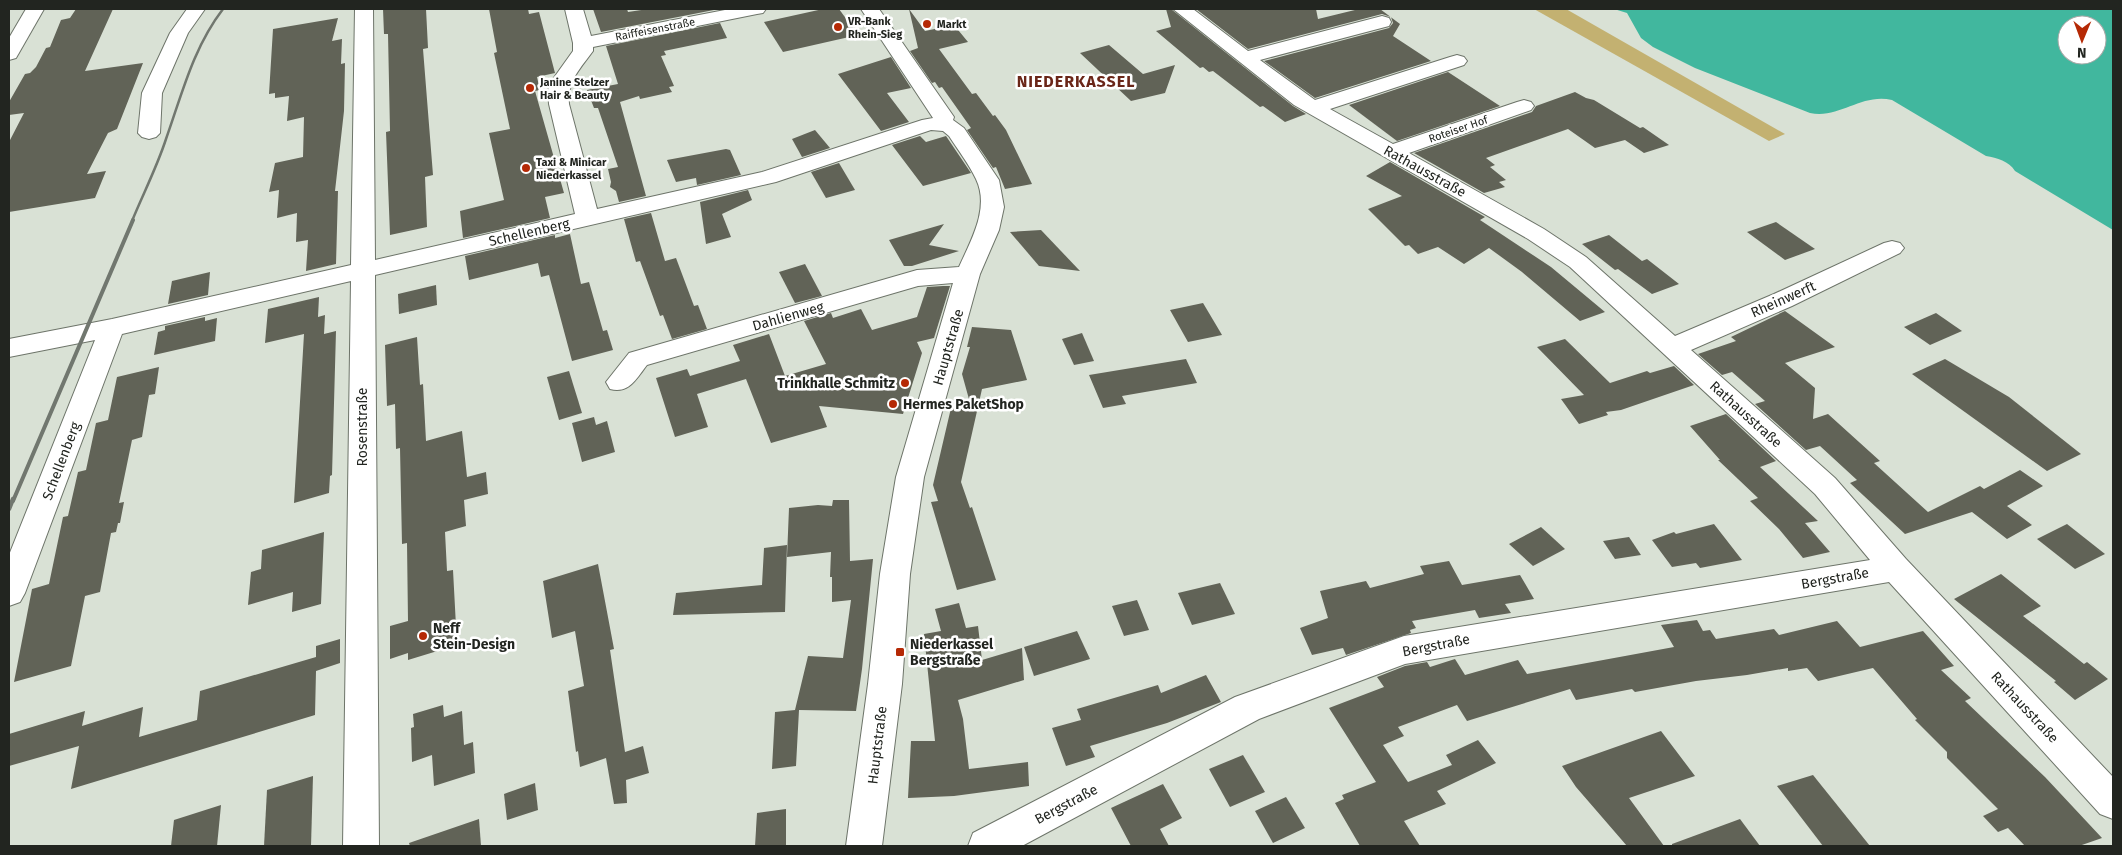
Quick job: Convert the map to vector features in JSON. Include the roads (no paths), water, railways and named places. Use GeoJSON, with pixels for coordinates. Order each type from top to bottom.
{"type":"FeatureCollection","features":[{"type":"Feature","properties":{"kind":"street"},"geometry":{"type":"LineString","coordinates":[[9,54],[36,9]]}},
{"type":"Feature","properties":{"kind":"street"},"geometry":{"type":"LineString","coordinates":[[149,134],[152,93],[179,33],[196,9]]}},
{"type":"Feature","properties":{"kind":"street","name":"Rosenstraße"},"geometry":{"type":"LineString","coordinates":[[361,846],[364,9]]}},
{"type":"Feature","properties":{"kind":"street"},"geometry":{"type":"LineString","coordinates":[[574,9],[583,43],[583,51],[563,79],[558,90],[558,97],[588,219]]}},
{"type":"Feature","properties":{"kind":"street","name":"Raiffeisenstraße"},"geometry":{"type":"LineString","coordinates":[[583,43],[757,9]]}},
{"type":"Feature","properties":{"kind":"street","name":"Hauptstraße"},"geometry":{"type":"LineString","coordinates":[[864,846],[885,684],[895,574],[910,477],[968,274],[993,207],[988,180],[952,127],[942,123],[944,117],[870,9]]}},
{"type":"Feature","properties":{"kind":"street","name":"Rathausstraße"},"geometry":{"type":"LineString","coordinates":[[1182,9],[1312,108],[1536,234],[1578,262],[1825,486],[1895,568],[2113,802]]}},
{"type":"Feature","properties":{"kind":"street"},"geometry":{"type":"LineString","coordinates":[[1244,58],[1382,22]]}},
{"type":"Feature","properties":{"kind":"street"},"geometry":{"type":"LineString","coordinates":[[1312,108],[1457,61]]}},
{"type":"Feature","properties":{"kind":"street","name":"Roteiser Hof"},"geometry":{"type":"LineString","coordinates":[[1392,152],[1524,106]]}},
{"type":"Feature","properties":{"kind":"street","name":"Schellenberg"},"geometry":{"type":"LineString","coordinates":[[9,348],[112,328],[768,177],[917,127],[942,123]]}},
{"type":"Feature","properties":{"kind":"street","name":"Rheinwerft"},"geometry":{"type":"LineString","coordinates":[[1673,347],[1783,300],[1892,248]]}},
{"type":"Feature","properties":{"kind":"street","name":"Dahlienweg"},"geometry":{"type":"LineString","coordinates":[[620,382],[638,359],[917,278],[968,274]]}},
{"type":"Feature","properties":{"kind":"street","name":"Schellenberg"},"geometry":{"type":"LineString","coordinates":[[9,593],[112,328]]}},
{"type":"Feature","properties":{"kind":"street","name":"Bergstraße"},"geometry":{"type":"LineString","coordinates":[[986,846],[1247,708],[1404,650],[1895,568]]}},
{"type":"Feature","properties":{"kind":"railway"},"geometry":{"type":"LineString","coordinates":[[132,221],[158,160],[196,55],[223,9]]}},
{"type":"Feature","properties":{"kind":"railway"},"geometry":{"type":"LineString","coordinates":[[13,501],[133,220]]}},
{"type":"Feature","properties":{"kind":"railway"},"geometry":{"type":"LineString","coordinates":[[9,509],[13,499]]}},
{"type":"Feature","properties":{"kind":"place","name":"Markt"},"geometry":{"type":"Point","coordinates":[927,24]}},
{"type":"Feature","properties":{"kind":"place","name":"VR-Bank Rhein-Sieg"},"geometry":{"type":"Point","coordinates":[838,27]}},
{"type":"Feature","properties":{"kind":"place","name":"Janine Stelzer Hair & Beauty"},"geometry":{"type":"Point","coordinates":[530,88]}},
{"type":"Feature","properties":{"kind":"place","name":"Taxi & Minicar Niederkassel"},"geometry":{"type":"Point","coordinates":[526,168]}},
{"type":"Feature","properties":{"kind":"place","name":"Trinkhalle Schmitz"},"geometry":{"type":"Point","coordinates":[905,383]}},
{"type":"Feature","properties":{"kind":"place","name":"Hermes PaketShop"},"geometry":{"type":"Point","coordinates":[893,404]}},
{"type":"Feature","properties":{"kind":"place","name":"Neff Stein-Design"},"geometry":{"type":"Point","coordinates":[423,636]}},
{"type":"Feature","properties":{"kind":"place","name":"Niederkassel Bergstraße"},"geometry":{"type":"Point","coordinates":[900,652]}},
{"type":"Feature","properties":{"kind":"district","name":"NIEDERKASSEL"},"geometry":{"type":"Point","coordinates":[1076,81]}}]}
